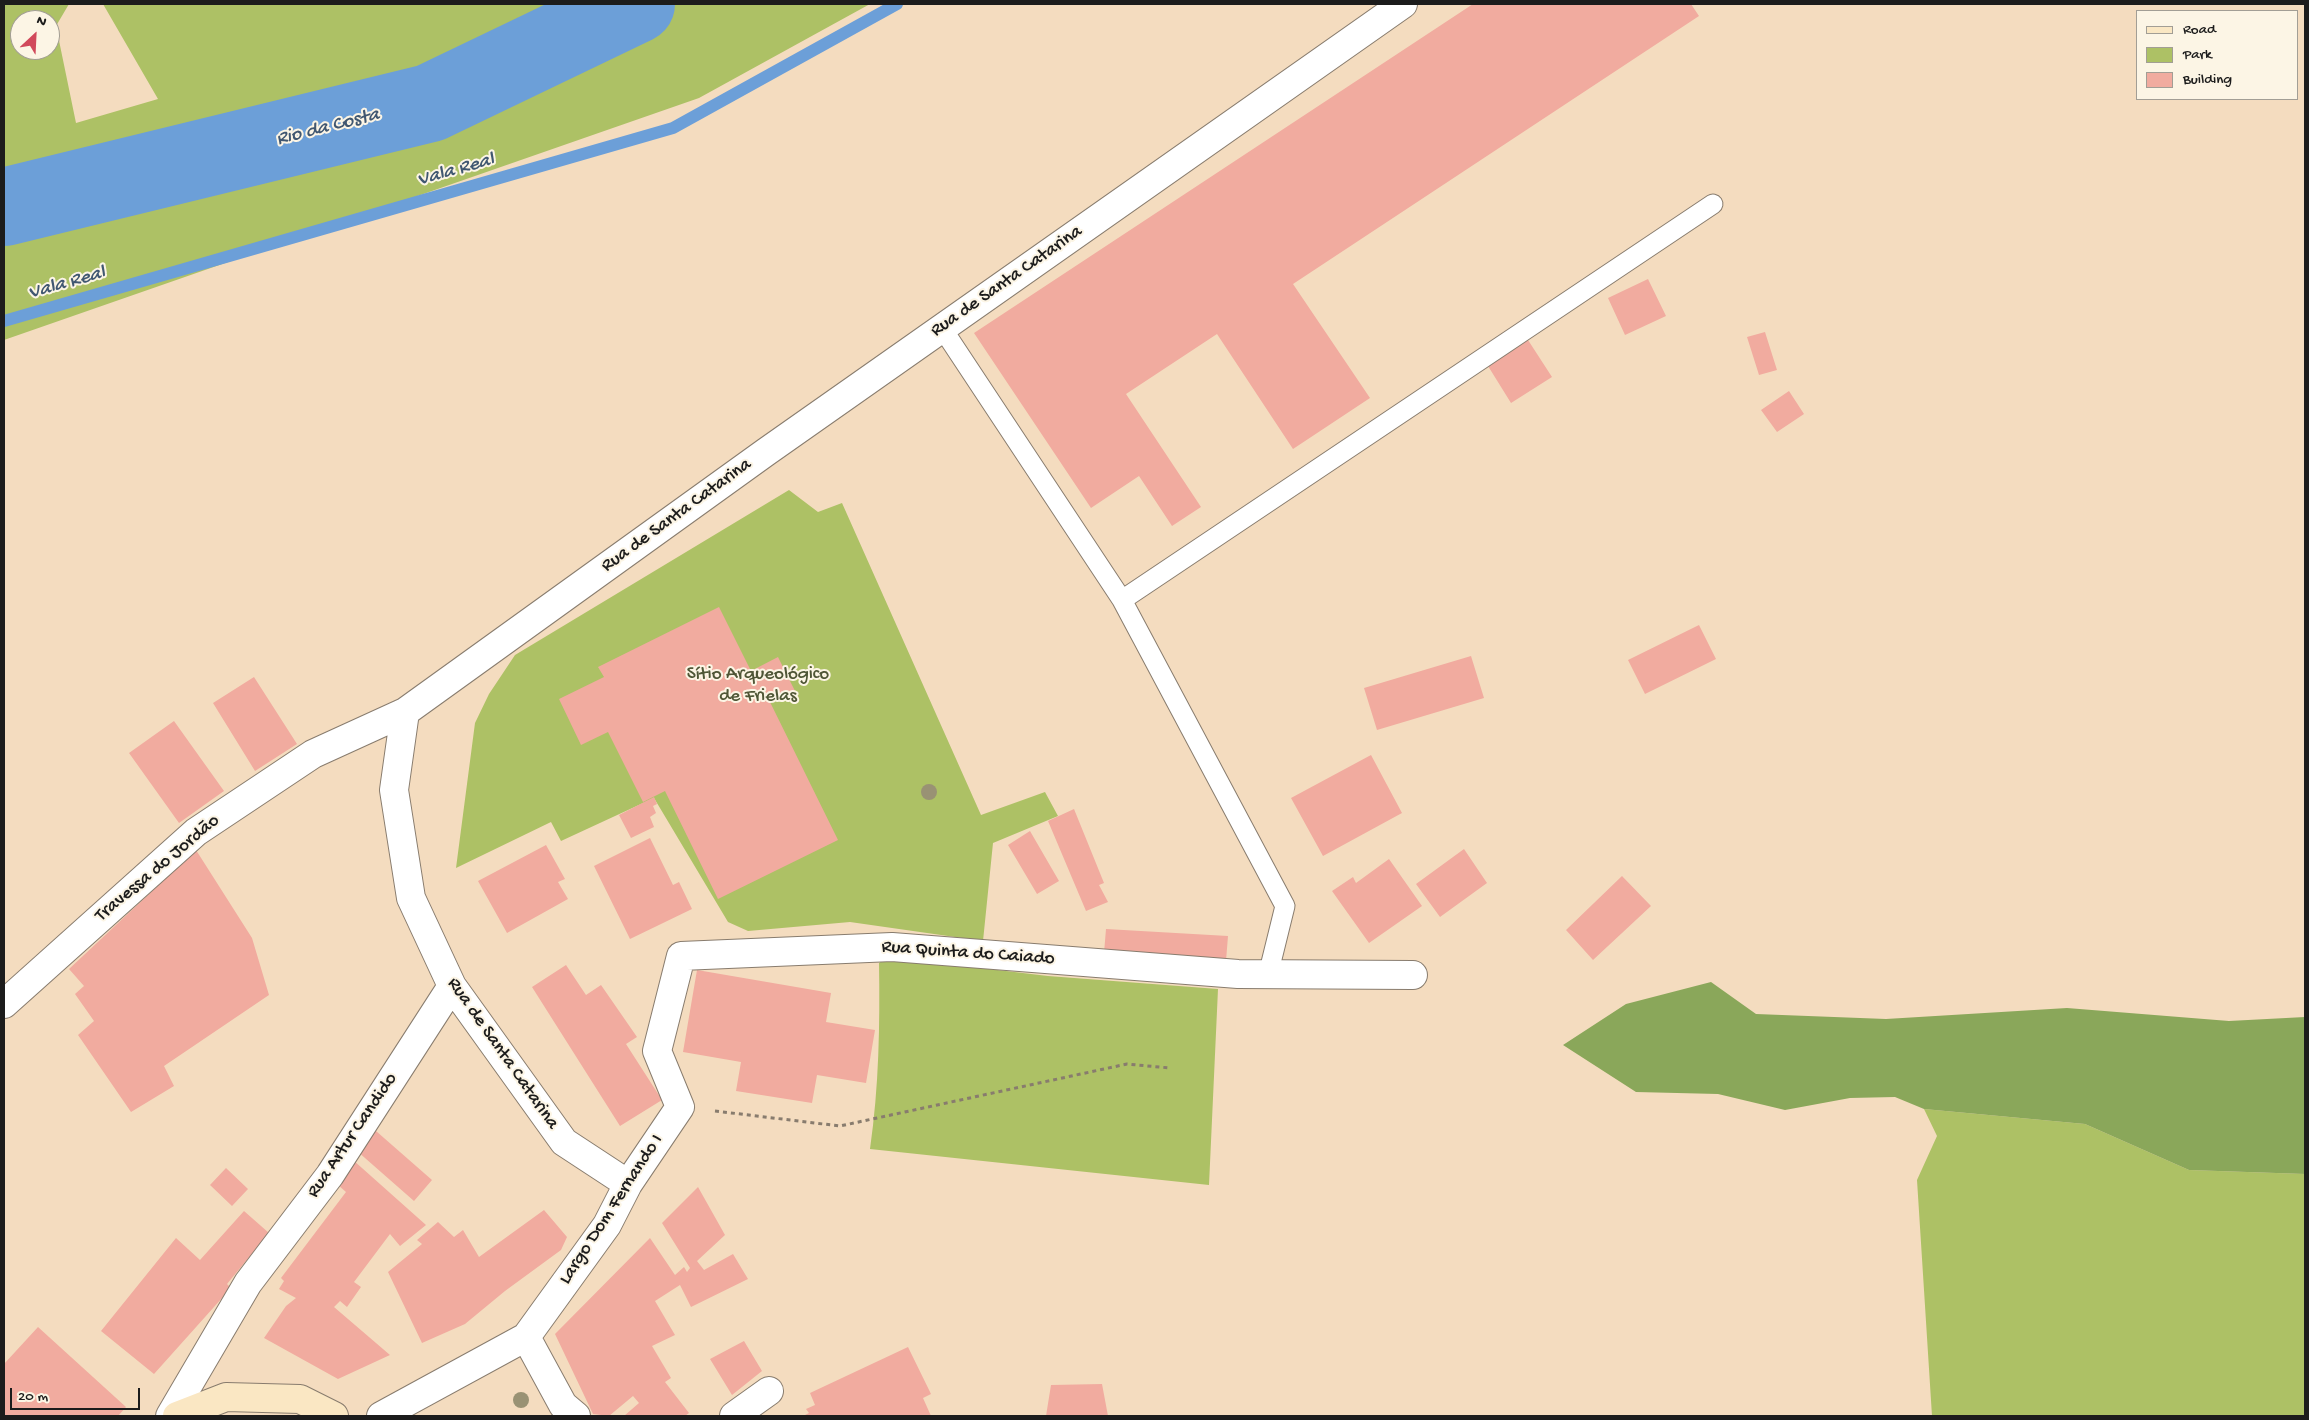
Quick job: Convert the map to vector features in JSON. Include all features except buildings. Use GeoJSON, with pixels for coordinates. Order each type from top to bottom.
{"type":"FeatureCollection","features":[{"type":"Feature","properties":{"kind":"main road"},"geometry":{"type":"LineString","coordinates":[[177,1416],[226,1397],[300,1400],[334,1416]]}},
{"type":"Feature","properties":{"kind":"street","name":"Rua de Santa Catarina"},"geometry":{"type":"LineString","coordinates":[[628,1184],[564,1142],[452,986],[411,898],[394,790],[405,712],[942,328],[1403,4]]}},
{"type":"Feature","properties":{"kind":"street","name":"Travessa do Jordão"},"geometry":{"type":"LineString","coordinates":[[4,1004],[196,832],[313,754],[405,712]]}},
{"type":"Feature","properties":{"kind":"street","name":"Rua Quinta do Caiado"},"geometry":{"type":"LineString","coordinates":[[680,1107],[657,1051],[681,956],[892,947],[1268,975],[1413,975]]}},
{"type":"Feature","properties":{"kind":"street","name":"Rua Artur Candido"},"geometry":{"type":"LineString","coordinates":[[170,1416],[248,1283],[330,1175],[452,986]]}},
{"type":"Feature","properties":{"kind":"street","name":"Largo Dom Fernando I"},"geometry":{"type":"LineString","coordinates":[[526,1337],[607,1225],[628,1184],[680,1107]]}},
{"type":"Feature","properties":{"kind":"street"},"geometry":{"type":"LineString","coordinates":[[381,1416],[526,1337],[570,1411]]}},
{"type":"Feature","properties":{"kind":"street"},"geometry":{"type":"LineString","coordinates":[[734,1416],[769,1391]]}},
{"type":"Feature","properties":{"kind":"lane"},"geometry":{"type":"LineString","coordinates":[[1122,600],[1714,204]]}},
{"type":"Feature","properties":{"kind":"lane"},"geometry":{"type":"LineString","coordinates":[[942,328],[1122,600],[1285,906],[1268,975]]}},
{"type":"Feature","properties":{"kind":"path"},"geometry":{"type":"LineString","coordinates":[[680,1107],[840,1126],[1127,1064],[1170,1068]]}},
{"type":"Feature","properties":{"kind":"green space"},"geometry":{"type":"Polygon","coordinates":[[[4,4],[69,4],[60,19],[60,10],[10,10],[10,60],[60,60],[60,45],[76,123],[158,99],[103,4],[870,4],[699,98],[4,340],[4,4]]]}},
{"type":"Feature","properties":{"kind":"green space","name":"Sítio Arqueológico de Frielas"},"geometry":{"type":"Polygon","coordinates":[[[789,490],[818,512],[842,503],[981,815],[1045,792],[1058,816],[993,843],[983,941],[850,922],[748,931],[728,922],[654,798],[561,841],[551,822],[456,868],[475,723],[489,694],[515,655],[789,490]]]}},
{"type":"Feature","properties":{"kind":"green space"},"geometry":{"type":"Polygon","coordinates":[[[888,957],[1048,976],[1218,989],[1209,1185],[870,1149],[878,1056],[879,963],[888,957]]]}},
{"type":"Feature","properties":{"kind":"green space"},"geometry":{"type":"Polygon","coordinates":[[[1711,982],[1756,1014],[1886,1019],[2067,1008],[2229,1021],[2305,1017],[2305,1174],[2189,1170],[2085,1124],[1924,1109],[1895,1097],[1850,1098],[1785,1110],[1718,1094],[1636,1092],[1563,1045],[1626,1004],[1711,982]]]}},
{"type":"Feature","properties":{"kind":"green space"},"geometry":{"type":"Polygon","coordinates":[[[1924,1109],[2085,1124],[2189,1170],[2305,1174],[2305,1416],[1932,1416],[1917,1180],[1937,1136],[1924,1109]]]}},
{"type":"Feature","properties":{"kind":"waterway","name":"Rio da Costa"},"geometry":{"type":"LineString","coordinates":[[4,207],[430,103],[636,4]]}},
{"type":"Feature","properties":{"kind":"waterway","name":"Vala Real"},"geometry":{"type":"LineString","coordinates":[[4,321],[673,128],[897,4]]}}]}
